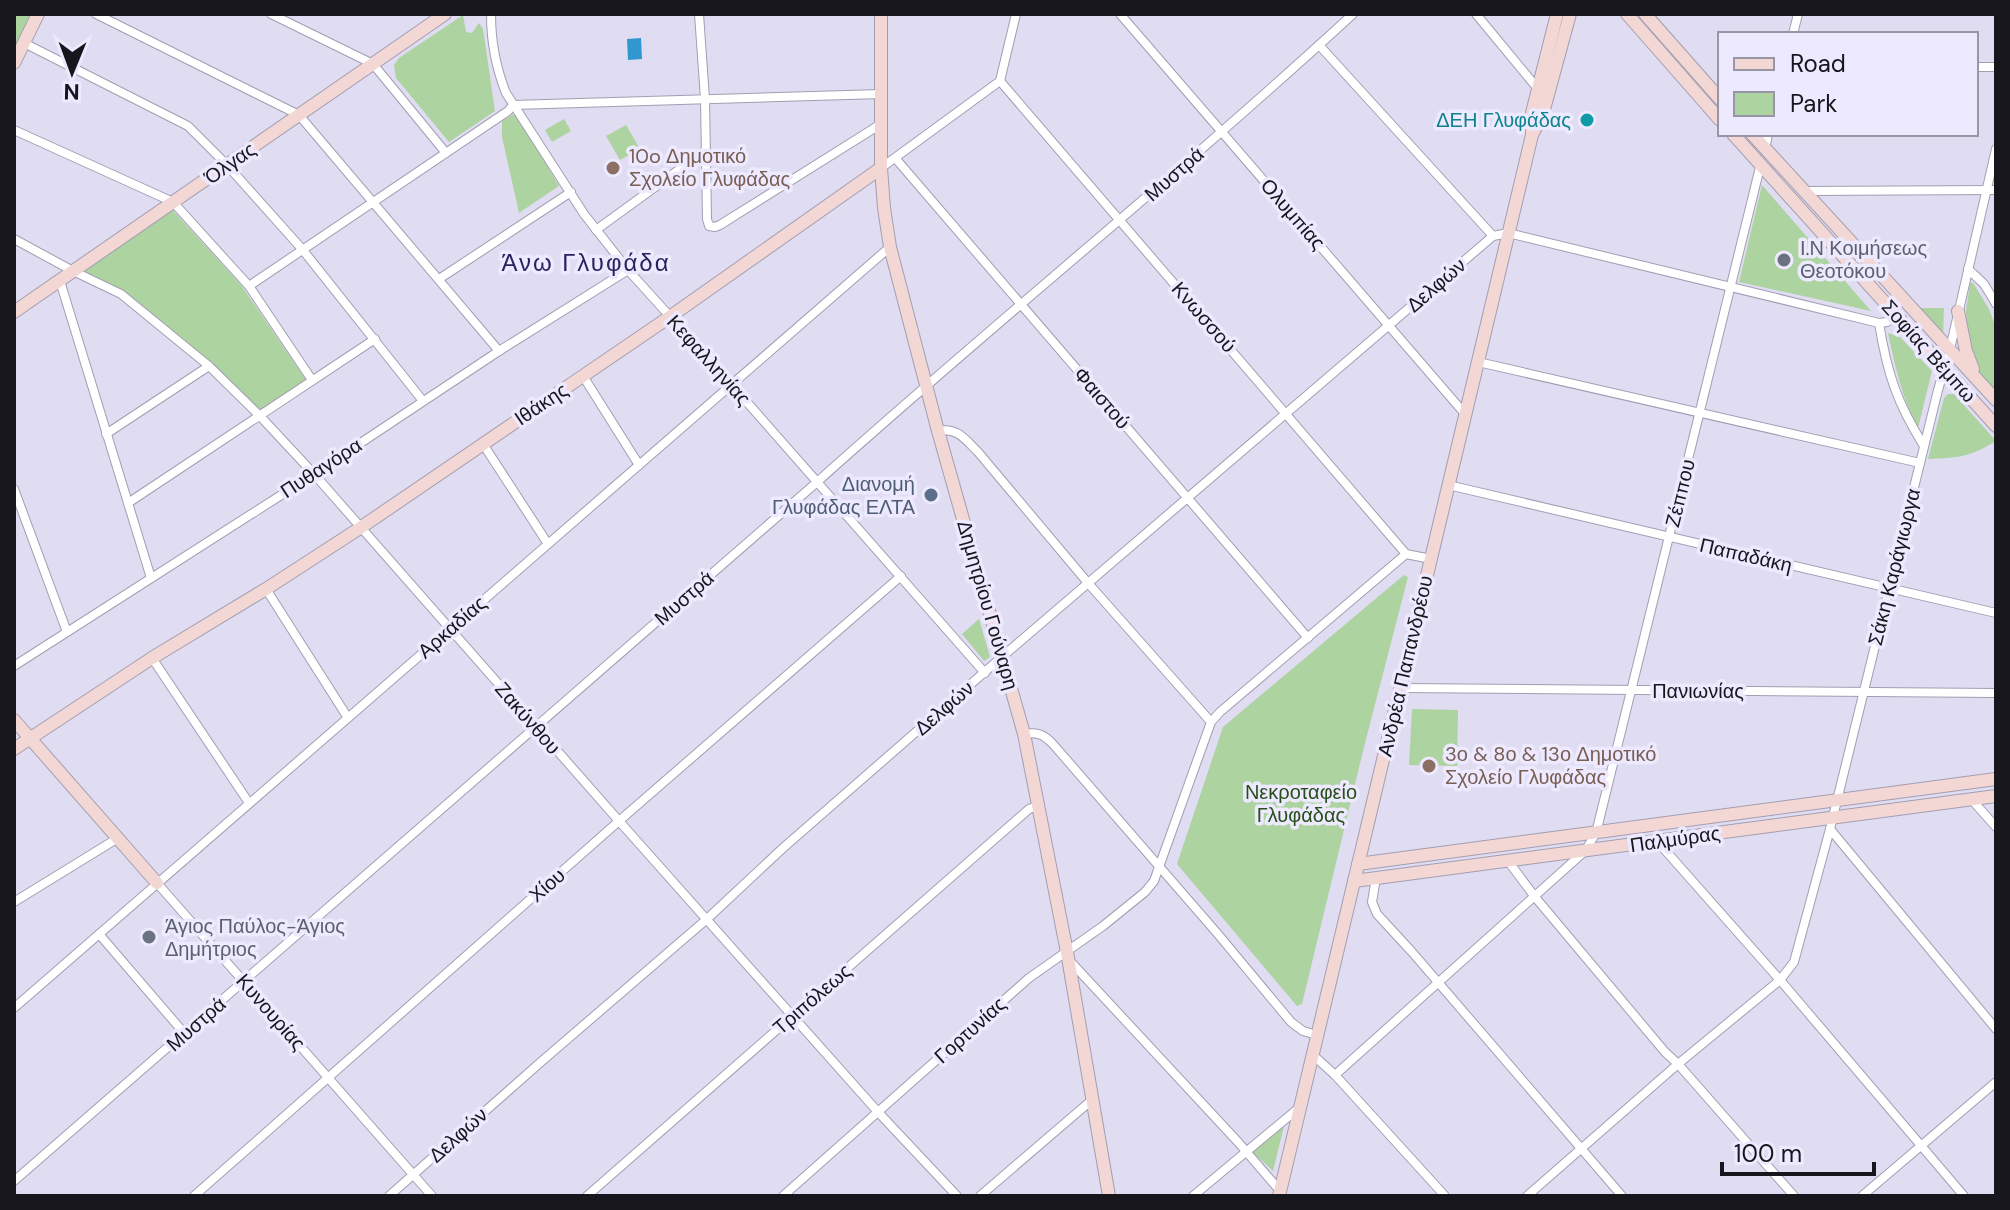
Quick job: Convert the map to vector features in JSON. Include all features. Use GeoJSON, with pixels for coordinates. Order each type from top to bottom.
{"type":"FeatureCollection","features":[{"type":"Feature","properties":{"kind":"main road"},"geometry":{"type":"LineString","coordinates":[[15,60],[38,14]]}},
{"type":"Feature","properties":{"kind":"main road","name":"Όλγας"},"geometry":{"type":"LineString","coordinates":[[14,312],[445,14]]}},
{"type":"Feature","properties":{"kind":"main road","name":"Δημητρίου Γούναρη"},"geometry":{"type":"LineString","coordinates":[[881,14],[881,168],[890,247],[938,431],[1024,734],[1040,805],[1111,1193]]}},
{"type":"Feature","properties":{"kind":"main road","name":"Ανδρέα Παπανδρέου"},"geometry":{"type":"LineString","coordinates":[[1532,135],[1532,113],[1557,14]]}},
{"type":"Feature","properties":{"kind":"main road","name":"Ανδρέα Παπανδρέου"},"geometry":{"type":"LineString","coordinates":[[1281,1195],[1508,233],[1532,135],[1543,113],[1570,14]]}},
{"type":"Feature","properties":{"kind":"main road"},"geometry":{"type":"LineString","coordinates":[[1627,14],[1718,118]]}},
{"type":"Feature","properties":{"kind":"main road"},"geometry":{"type":"LineString","coordinates":[[1645,14],[1718,97]]}},
{"type":"Feature","properties":{"kind":"main road","name":"Σοφίας Βέμπω"},"geometry":{"type":"LineString","coordinates":[[1735,136],[1996,426]]}},
{"type":"Feature","properties":{"kind":"main road","name":"Σοφίας Βέμπω"},"geometry":{"type":"LineString","coordinates":[[1754,136],[1996,400]]}},
{"type":"Feature","properties":{"kind":"main road","name":"Ιθάκης"},"geometry":{"type":"LineString","coordinates":[[14,749],[152,658],[360,528],[881,168]]}},
{"type":"Feature","properties":{"kind":"main road"},"geometry":{"type":"LineString","coordinates":[[1958,311],[1966,351],[1977,380]]}},
{"type":"Feature","properties":{"kind":"main road","name":"Κυνουρίας"},"geometry":{"type":"LineString","coordinates":[[14,720],[157,883]]}},
{"type":"Feature","properties":{"kind":"main road","name":"Παλμύρας"},"geometry":{"type":"LineString","coordinates":[[1358,864],[1996,779]]}},
{"type":"Feature","properties":{"kind":"main road","name":"Παλμύρας"},"geometry":{"type":"LineString","coordinates":[[1354,881],[1657,841],[1830,824],[1996,796]]}},
{"type":"Feature","properties":{"kind":"street"},"geometry":{"type":"LineString","coordinates":[[96,14],[299,115],[499,351]]}},
{"type":"Feature","properties":{"kind":"street"},"geometry":{"type":"LineString","coordinates":[[271,14],[373,64],[446,153]]}},
{"type":"Feature","properties":{"kind":"street","name":"Κεφαλληνίας"},"geometry":{"type":"LineString","coordinates":[[491,14],[500,78],[513,105],[596,230],[985,673]]}},
{"type":"Feature","properties":{"kind":"street"},"geometry":{"type":"LineString","coordinates":[[699,14],[709,226],[720,225],[881,124]]}},
{"type":"Feature","properties":{"kind":"street"},"geometry":{"type":"LineString","coordinates":[[1000,81],[1016,14]]}},
{"type":"Feature","properties":{"kind":"street","name":"Ολυμπίας"},"geometry":{"type":"LineString","coordinates":[[1120,14],[1465,414]]}},
{"type":"Feature","properties":{"kind":"street","name":"Μυστρά"},"geometry":{"type":"LineString","coordinates":[[14,1181],[926,385],[1222,132],[1353,14]]}},
{"type":"Feature","properties":{"kind":"street"},"geometry":{"type":"LineString","coordinates":[[1476,14],[1538,89]]}},
{"type":"Feature","properties":{"kind":"street"},"geometry":{"type":"LineString","coordinates":[[24,43],[188,126],[302,249],[423,401]]}},
{"type":"Feature","properties":{"kind":"street"},"geometry":{"type":"LineString","coordinates":[[1319,45],[1493,236]]}},
{"type":"Feature","properties":{"kind":"street","name":"Ιθάκης"},"geometry":{"type":"LineString","coordinates":[[881,168],[1000,81]]}},
{"type":"Feature","properties":{"kind":"street","name":"Κνωσσού"},"geometry":{"type":"LineString","coordinates":[[1000,81],[1406,554]]}},
{"type":"Feature","properties":{"kind":"street"},"geometry":{"type":"LineString","coordinates":[[249,286],[513,105],[881,94]]}},
{"type":"Feature","properties":{"kind":"street"},"geometry":{"type":"LineString","coordinates":[[14,130],[173,202],[249,286],[312,380]]}},
{"type":"Feature","properties":{"kind":"street","name":"Ζέππου"},"geometry":{"type":"LineString","coordinates":[[1335,1075],[1585,851],[1596,833],[1768,136]]}},
{"type":"Feature","properties":{"kind":"street","name":"Σάκη Καράγιωργα"},"geometry":{"type":"LineString","coordinates":[[1780,980],[1794,962],[1830,824],[1968,269],[1991,190],[1996,149]]}},
{"type":"Feature","properties":{"kind":"street"},"geometry":{"type":"LineString","coordinates":[[596,230],[706,150]]}},
{"type":"Feature","properties":{"kind":"street","name":"Φαιστού"},"geometry":{"type":"LineString","coordinates":[[896,159],[1308,638]]}},
{"type":"Feature","properties":{"kind":"street"},"geometry":{"type":"LineString","coordinates":[[1803,191],[1991,190]]}},
{"type":"Feature","properties":{"kind":"street"},"geometry":{"type":"LineString","coordinates":[[439,279],[571,192]]}},
{"type":"Feature","properties":{"kind":"street"},"geometry":{"type":"LineString","coordinates":[[1508,233],[1879,323],[1897,316]]}},
{"type":"Feature","properties":{"kind":"street","name":"Δελφών"},"geometry":{"type":"LineString","coordinates":[[389,1196],[1188,496],[1493,236],[1508,233]]}},
{"type":"Feature","properties":{"kind":"street","name":"Ζακύνθου"},"geometry":{"type":"LineString","coordinates":[[14,239],[121,294],[209,366],[259,415],[878,1112],[957,1196]]}},
{"type":"Feature","properties":{"kind":"street","name":"Αρκαδίας"},"geometry":{"type":"LineString","coordinates":[[14,1008],[890,247]]}},
{"type":"Feature","properties":{"kind":"street"},"geometry":{"type":"LineString","coordinates":[[1968,269],[1984,284],[1996,304]]}},
{"type":"Feature","properties":{"kind":"street","name":"Πυθαγόρα"},"geometry":{"type":"LineString","coordinates":[[14,666],[628,270]]}},
{"type":"Feature","properties":{"kind":"street"},"geometry":{"type":"LineString","coordinates":[[60,281],[151,578]]}},
{"type":"Feature","properties":{"kind":"street"},"geometry":{"type":"LineString","coordinates":[[1879,323],[1891,379],[1911,428],[1924,446]]}},
{"type":"Feature","properties":{"kind":"street"},"geometry":{"type":"LineString","coordinates":[[128,503],[375,339]]}},
{"type":"Feature","properties":{"kind":"street"},"geometry":{"type":"LineString","coordinates":[[1478,362],[1920,463]]}},
{"type":"Feature","properties":{"kind":"street"},"geometry":{"type":"LineString","coordinates":[[106,434],[209,366]]}},
{"type":"Feature","properties":{"kind":"street"},"geometry":{"type":"LineString","coordinates":[[583,376],[639,465]]}},
{"type":"Feature","properties":{"kind":"street"},"geometry":{"type":"LineString","coordinates":[[938,431],[947,429],[960,434],[978,452],[1211,722],[1406,554],[1431,559]]}},
{"type":"Feature","properties":{"kind":"street"},"geometry":{"type":"LineString","coordinates":[[483,444],[548,544]]}},
{"type":"Feature","properties":{"kind":"street","name":"Παπαδάκη"},"geometry":{"type":"LineString","coordinates":[[1448,485],[1996,613]]}},
{"type":"Feature","properties":{"kind":"street"},"geometry":{"type":"LineString","coordinates":[[14,489],[67,632]]}},
{"type":"Feature","properties":{"kind":"street","name":"Χίου"},"geometry":{"type":"LineString","coordinates":[[194,1196],[901,576]]}},
{"type":"Feature","properties":{"kind":"street"},"geometry":{"type":"LineString","coordinates":[[266,589],[348,718]]}},
{"type":"Feature","properties":{"kind":"street"},"geometry":{"type":"LineString","coordinates":[[152,658],[249,803]]}},
{"type":"Feature","properties":{"kind":"street","name":"Πανιωνίας"},"geometry":{"type":"LineString","coordinates":[[1400,688],[1996,693]]}},
{"type":"Feature","properties":{"kind":"street","name":"Γορτυνίας"},"geometry":{"type":"LineString","coordinates":[[783,1196],[1029,978],[1067,955],[1145,892],[1154,881],[1211,722]]}},
{"type":"Feature","properties":{"kind":"street"},"geometry":{"type":"LineString","coordinates":[[1024,734],[1034,732],[1044,735],[1052,743],[1291,1022],[1303,1031],[1317,1035]]}},
{"type":"Feature","properties":{"kind":"street"},"geometry":{"type":"LineString","coordinates":[[1972,800],[1996,827]]}},
{"type":"Feature","properties":{"kind":"street","name":"Τριπόλεως"},"geometry":{"type":"LineString","coordinates":[[587,1196],[1029,809],[1040,805]]}},
{"type":"Feature","properties":{"kind":"street"},"geometry":{"type":"LineString","coordinates":[[1830,824],[1996,1029]]}},
{"type":"Feature","properties":{"kind":"street"},"geometry":{"type":"LineString","coordinates":[[14,902],[118,838]]}},
{"type":"Feature","properties":{"kind":"street"},"geometry":{"type":"LineString","coordinates":[[1657,841],[1964,1196]]}},
{"type":"Feature","properties":{"kind":"street"},"geometry":{"type":"LineString","coordinates":[[1508,861],[1665,1052],[1794,1196]]}},
{"type":"Feature","properties":{"kind":"street"},"geometry":{"type":"LineString","coordinates":[[1376,878],[1372,902],[1377,914],[1622,1196]]}},
{"type":"Feature","properties":{"kind":"street","name":"Κυνουρίας"},"geometry":{"type":"LineString","coordinates":[[157,883],[432,1196]]}},
{"type":"Feature","properties":{"kind":"street"},"geometry":{"type":"LineString","coordinates":[[99,934],[184,1033]]}},
{"type":"Feature","properties":{"kind":"street"},"geometry":{"type":"LineString","coordinates":[[1067,955],[1245,1151],[1281,1195]]}},
{"type":"Feature","properties":{"kind":"street"},"geometry":{"type":"LineString","coordinates":[[1527,1196],[1780,980]]}},
{"type":"Feature","properties":{"kind":"street"},"geometry":{"type":"LineString","coordinates":[[1313,1055],[1445,1196]]}},
{"type":"Feature","properties":{"kind":"street"},"geometry":{"type":"LineString","coordinates":[[1862,1196],[1996,1082]]}},
{"type":"Feature","properties":{"kind":"street"},"geometry":{"type":"LineString","coordinates":[[980,1196],[1093,1099]]}},
{"type":"Feature","properties":{"kind":"street"},"geometry":{"type":"LineString","coordinates":[[1193,1196],[1300,1106]]}},
{"type":"Feature","properties":{"kind":"green space"},"geometry":{"type":"Polygon","coordinates":[[[14,14],[35,14],[14,56],[14,14]]]}},
{"type":"Feature","properties":{"kind":"green space"},"geometry":{"type":"Polygon","coordinates":[[[463,15],[466,32],[472,33],[479,23],[483,29],[495,111],[449,142],[396,78],[394,65],[399,58],[463,15]]]}},
{"type":"Feature","properties":{"kind":"green space"},"geometry":{"type":"Polygon","coordinates":[[[516,113],[559,186],[519,213],[502,137],[502,121],[516,113]]]}},
{"type":"Feature","properties":{"kind":"green space"},"geometry":{"type":"Polygon","coordinates":[[[564,119],[571,131],[552,142],[545,130],[564,119]]]}},
{"type":"Feature","properties":{"kind":"green space"},"geometry":{"type":"Polygon","coordinates":[[[626,125],[640,149],[620,160],[606,136],[626,125]]]}},
{"type":"Feature","properties":{"kind":"green space"},"geometry":{"type":"Polygon","coordinates":[[[1762,185],[1871,311],[1739,282],[1762,185]]]}},
{"type":"Feature","properties":{"kind":"green space"},"geometry":{"type":"Polygon","coordinates":[[[169,206],[241,285],[306,380],[260,411],[123,292],[81,269],[169,206]]]}},
{"type":"Feature","properties":{"kind":"green space"},"geometry":{"type":"Polygon","coordinates":[[[1970,283],[1973,283],[1989,309],[1995,325],[1996,393],[1977,372],[1967,330],[1970,283]]]}},
{"type":"Feature","properties":{"kind":"green space"},"geometry":{"type":"Polygon","coordinates":[[[1918,308],[1944,308],[1943,335],[1918,308]]]}},
{"type":"Feature","properties":{"kind":"green space"},"geometry":{"type":"Polygon","coordinates":[[[1888,333],[1900,337],[1932,371],[1918,428],[1903,393],[1888,333]]]}},
{"type":"Feature","properties":{"kind":"green space"},"geometry":{"type":"Polygon","coordinates":[[[1954,394],[1996,441],[1963,456],[1928,459],[1944,398],[1954,394]]]}},
{"type":"Feature","properties":{"kind":"green space","name":"Νεκροταφείο Γλυφάδας"},"geometry":{"type":"Polygon","coordinates":[[[1404,575],[1408,577],[1302,1004],[1297,1006],[1177,864],[1223,727],[1404,575]]]}},
{"type":"Feature","properties":{"kind":"green space"},"geometry":{"type":"Polygon","coordinates":[[[979,619],[990,657],[984,661],[962,634],[979,619]]]}},
{"type":"Feature","properties":{"kind":"green space"},"geometry":{"type":"Polygon","coordinates":[[[1412,709],[1458,710],[1457,766],[1409,765],[1412,709]]]}},
{"type":"Feature","properties":{"kind":"green space"},"geometry":{"type":"Polygon","coordinates":[[[1285,1122],[1273,1171],[1249,1149],[1285,1122]]]}},
{"type":"Feature","properties":{"kind":"water"},"geometry":{"type":"Polygon","coordinates":[[[641,38],[642,59],[628,60],[627,39],[641,38]]]}},
{"type":"Feature","properties":{"kind":"place","name":"ΔΕΗ Γλυφάδας"},"geometry":{"type":"Point","coordinates":[1587,120]}},
{"type":"Feature","properties":{"kind":"place","name":"10o Δημοτικό Σχολείο Γλυφάδας"},"geometry":{"type":"Point","coordinates":[613,168]}},
{"type":"Feature","properties":{"kind":"place","name":"Ι.Ν Κοιμήσεως Θεοτόκου"},"geometry":{"type":"Point","coordinates":[1784,260]}},
{"type":"Feature","properties":{"kind":"place","name":"Διανομή Γλυφάδας ΕΛΤΑ"},"geometry":{"type":"Point","coordinates":[931,495]}},
{"type":"Feature","properties":{"kind":"place","name":"3ο & 8ο & 13ο Δημοτικό Σχολείο Γλυφάδας"},"geometry":{"type":"Point","coordinates":[1429,766]}},
{"type":"Feature","properties":{"kind":"place","name":"Άγιος Παύλος-Άγιος Δημήτριος"},"geometry":{"type":"Point","coordinates":[149,937]}},
{"type":"Feature","properties":{"kind":"district","name":"Άνω Γλυφάδα"},"geometry":{"type":"Point","coordinates":[586,262]}}]}
